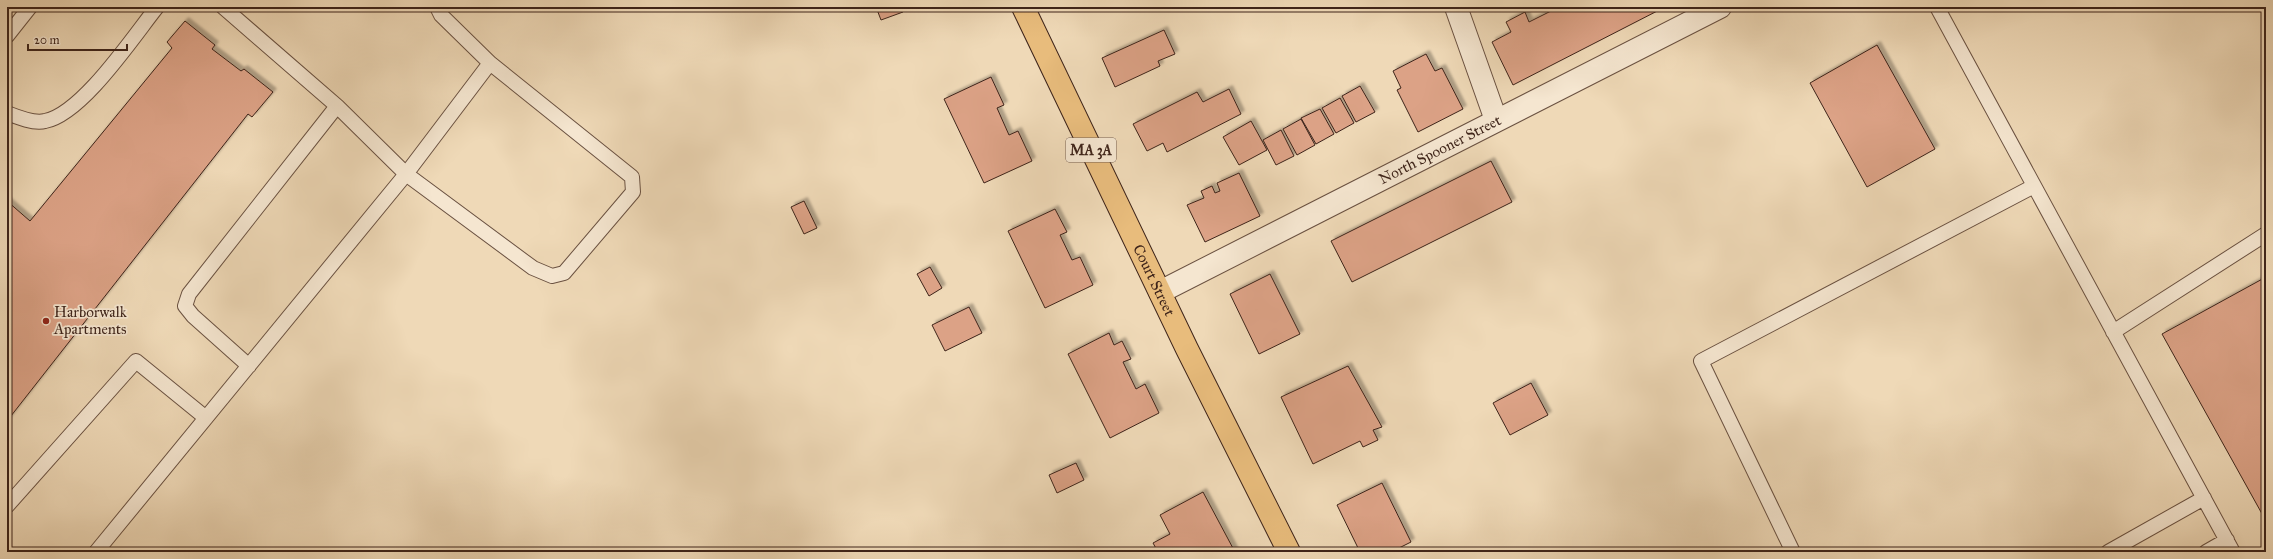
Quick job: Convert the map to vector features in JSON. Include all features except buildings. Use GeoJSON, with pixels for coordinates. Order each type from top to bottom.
{"type":"FeatureCollection","features":[{"type":"Feature","properties":{"kind":"main road","name":"Court Street"},"geometry":{"type":"LineString","coordinates":[[1023,7],[1287,552]]}},
{"type":"Feature","properties":{"kind":"street"},"geometry":{"type":"LineString","coordinates":[[1456,7],[1496,120]]}},
{"type":"Feature","properties":{"kind":"street","name":"North Spooner Street"},"geometry":{"type":"LineString","coordinates":[[1160,292],[1720,7]]}},
{"type":"Feature","properties":{"kind":"lane"},"geometry":{"type":"LineString","coordinates":[[7,36],[30,7]]}},
{"type":"Feature","properties":{"kind":"lane"},"geometry":{"type":"LineString","coordinates":[[7,113],[19,118],[45,122],[68,112],[94,86],[157,7]]}},
{"type":"Feature","properties":{"kind":"lane"},"geometry":{"type":"LineString","coordinates":[[223,7],[337,106],[406,174],[533,268],[552,276],[564,273],[632,192],[632,178],[490,63],[441,15],[437,7]]}},
{"type":"Feature","properties":{"kind":"lane"},"geometry":{"type":"LineString","coordinates":[[1937,7],[2230,546],[2206,552]]}},
{"type":"Feature","properties":{"kind":"lane"},"geometry":{"type":"LineString","coordinates":[[96,552],[406,174],[490,63]]}},
{"type":"Feature","properties":{"kind":"lane"},"geometry":{"type":"LineString","coordinates":[[249,366],[193,316],[185,306],[189,294],[337,106]]}},
{"type":"Feature","properties":{"kind":"lane"},"geometry":{"type":"LineString","coordinates":[[1794,552],[1701,361],[2034,186]]}},
{"type":"Feature","properties":{"kind":"lane"},"geometry":{"type":"LineString","coordinates":[[2113,332],[2266,234]]}},
{"type":"Feature","properties":{"kind":"lane"},"geometry":{"type":"LineString","coordinates":[[7,506],[136,361],[206,418]]}},
{"type":"Feature","properties":{"kind":"lane"},"geometry":{"type":"LineString","coordinates":[[2108,552],[2204,498]]}},
{"type":"Feature","properties":{"kind":"place","name":"Harborwalk Apartments"},"geometry":{"type":"Point","coordinates":[46,321]}}]}
